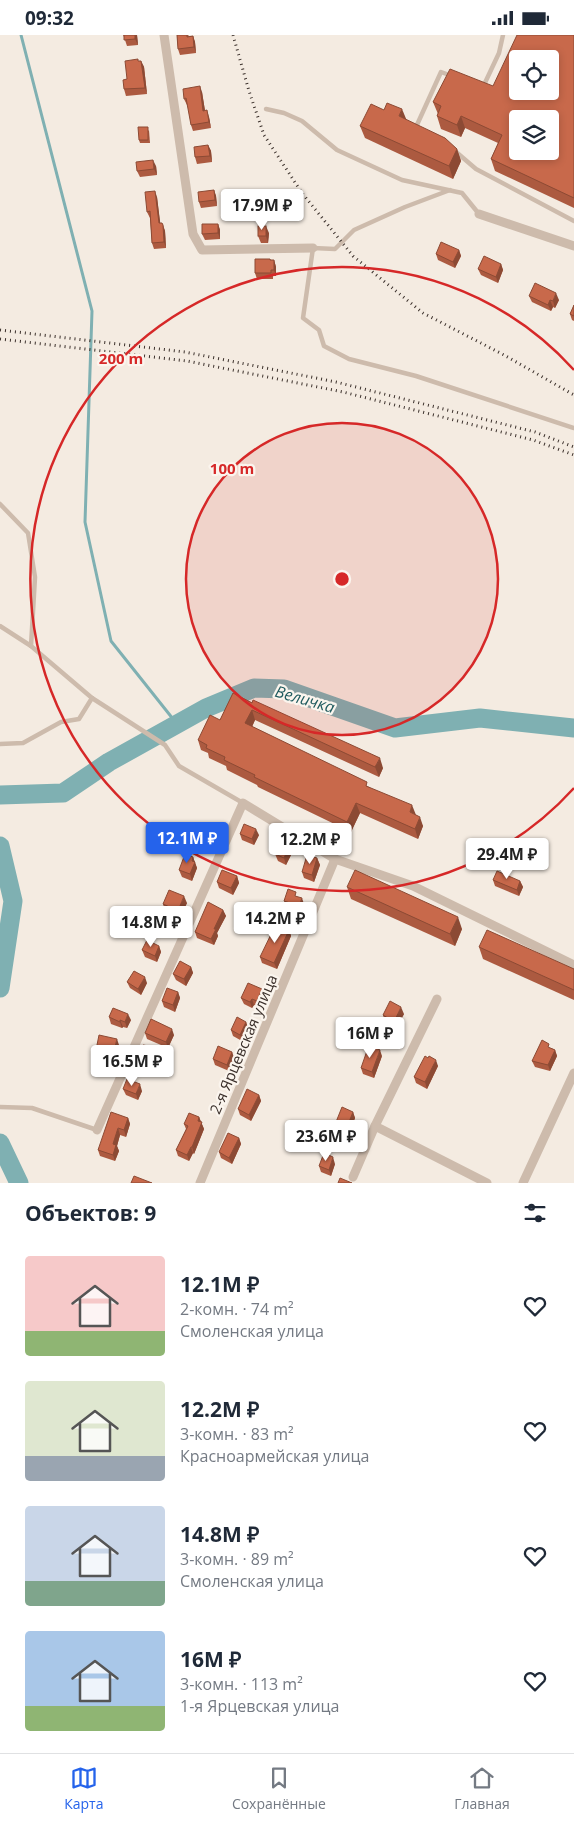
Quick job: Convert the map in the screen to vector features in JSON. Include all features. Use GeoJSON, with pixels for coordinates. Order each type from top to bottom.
{"type":"FeatureCollection","features":[{"type":"Feature","properties":{"kind":"street"},"geometry":{"type":"LineString","coordinates":[[164,35],[193,234],[202,250],[313,248]]}},
{"type":"Feature","properties":{"kind":"street"},"geometry":{"type":"LineString","coordinates":[[479,214],[574,246]]}},
{"type":"Feature","properties":{"kind":"street"},"geometry":{"type":"LineString","coordinates":[[97,1130],[243,803],[336,859],[413,886],[574,965]]}},
{"type":"Feature","properties":{"kind":"street","name":"2-я Ярцевская улица"},"geometry":{"type":"LineString","coordinates":[[200,1183],[336,859]]}},
{"type":"Feature","properties":{"kind":"street"},"geometry":{"type":"LineString","coordinates":[[353,1177],[375,1126],[437,999]]}},
{"type":"Feature","properties":{"kind":"street"},"geometry":{"type":"LineString","coordinates":[[523,1183],[574,1073]]}},
{"type":"Feature","properties":{"kind":"street"},"geometry":{"type":"LineString","coordinates":[[375,1126],[487,1183]]}},
{"type":"Feature","properties":{"kind":"lane"},"geometry":{"type":"LineString","coordinates":[[474,84],[483,87],[499,53],[503,35]]}},
{"type":"Feature","properties":{"kind":"lane"},"geometry":{"type":"LineString","coordinates":[[423,131],[416,127],[442,72],[458,78]]}},
{"type":"Feature","properties":{"kind":"lane"},"geometry":{"type":"LineString","coordinates":[[266,109],[284,113],[302,121],[337,150],[402,180],[462,193],[479,214]]}},
{"type":"Feature","properties":{"kind":"lane"},"geometry":{"type":"LineString","coordinates":[[452,147],[476,169],[574,221]]}},
{"type":"Feature","properties":{"kind":"lane"},"geometry":{"type":"LineString","coordinates":[[450,191],[405,207],[354,230],[335,249],[313,248],[303,318],[319,329],[324,345],[349,359],[416,377],[574,428]]}},
{"type":"Feature","properties":{"kind":"lane"},"geometry":{"type":"LineString","coordinates":[[0,504],[28,533],[35,577],[31,646]]}},
{"type":"Feature","properties":{"kind":"lane"},"geometry":{"type":"LineString","coordinates":[[0,626],[31,646],[92,698],[165,745],[179,766],[243,803]]}},
{"type":"Feature","properties":{"kind":"lane"},"geometry":{"type":"LineString","coordinates":[[0,745],[23,743],[61,722],[79,719],[92,698]]}},
{"type":"Feature","properties":{"kind":"lane"},"geometry":{"type":"LineString","coordinates":[[0,1107],[32,1108],[97,1130]]}},
{"type":"Feature","properties":{"kind":"building"},"geometry":{"type":"Polygon","coordinates":[[[124,35],[135,35],[135,39],[124,40],[124,35]]]}},
{"type":"Feature","properties":{"kind":"building"},"geometry":{"type":"Polygon","coordinates":[[[177,35],[193,36],[194,47],[178,49],[177,35]]]}},
{"type":"Feature","properties":{"kind":"building"},"geometry":{"type":"Polygon","coordinates":[[[517,35],[574,35],[574,198],[491,159],[502,135],[461,116],[457,125],[437,116],[441,106],[433,102],[450,69],[493,86],[509,52],[509,100],[559,100],[559,50],[510,50],[517,35]]]}},
{"type":"Feature","properties":{"kind":"building"},"geometry":{"type":"Polygon","coordinates":[[[138,59],[138,61],[141,61],[145,88],[124,89],[123,80],[127,79],[125,61],[138,59]]]}},
{"type":"Feature","properties":{"kind":"building"},"geometry":{"type":"Polygon","coordinates":[[[200,86],[203,111],[207,110],[209,122],[191,125],[183,89],[200,86]]]}},
{"type":"Feature","properties":{"kind":"building"},"geometry":{"type":"Polygon","coordinates":[[[387,103],[402,109],[399,116],[445,138],[457,149],[449,166],[360,126],[371,104],[384,110],[387,103]]]}},
{"type":"Feature","properties":{"kind":"building"},"geometry":{"type":"Polygon","coordinates":[[[138,127],[148,127],[148,140],[139,140],[138,127]]]}},
{"type":"Feature","properties":{"kind":"building"},"geometry":{"type":"Polygon","coordinates":[[[208,145],[210,156],[195,157],[194,147],[208,145]]]}},
{"type":"Feature","properties":{"kind":"building"},"geometry":{"type":"Polygon","coordinates":[[[153,160],[154,169],[137,171],[136,162],[153,160]]]}},
{"type":"Feature","properties":{"kind":"building"},"geometry":{"type":"Polygon","coordinates":[[[214,190],[215,200],[199,202],[198,192],[214,190]]]}},
{"type":"Feature","properties":{"kind":"building"},"geometry":{"type":"Polygon","coordinates":[[[155,191],[159,223],[163,225],[164,242],[152,243],[150,211],[147,212],[145,192],[155,191]]]}},
{"type":"Feature","properties":{"kind":"building"},"geometry":{"type":"Polygon","coordinates":[[[202,224],[218,224],[218,233],[202,234],[202,224]]]}},
{"type":"Feature","properties":{"kind":"building"},"geometry":{"type":"Polygon","coordinates":[[[258,226],[266,226],[266,236],[258,236],[258,226]]]}},
{"type":"Feature","properties":{"kind":"building"},"geometry":{"type":"Polygon","coordinates":[[[441,242],[459,250],[453,262],[436,254],[441,242]]]}},
{"type":"Feature","properties":{"kind":"building"},"geometry":{"type":"Polygon","coordinates":[[[484,256],[501,264],[496,277],[478,269],[484,256]]]}},
{"type":"Feature","properties":{"kind":"building"},"geometry":{"type":"Polygon","coordinates":[[[255,259],[274,260],[274,270],[271,270],[271,273],[255,273],[255,259]]]}},
{"type":"Feature","properties":{"kind":"building"},"geometry":{"type":"Polygon","coordinates":[[[535,283],[556,293],[553,301],[550,300],[548,305],[529,296],[535,283]]]}},
{"type":"Feature","properties":{"kind":"building"},"geometry":{"type":"Polygon","coordinates":[[[574,305],[574,316],[570,314],[574,305]]]}},
{"type":"Feature","properties":{"kind":"building"},"geometry":{"type":"Polygon","coordinates":[[[233,693],[252,703],[253,700],[380,758],[375,767],[252,710],[245,723],[367,782],[366,786],[412,805],[410,812],[420,817],[415,829],[356,803],[347,822],[254,777],[255,775],[224,760],[225,757],[206,748],[207,745],[198,740],[210,715],[220,720],[233,693]]]}},
{"type":"Feature","properties":{"kind":"building"},"geometry":{"type":"Polygon","coordinates":[[[244,824],[256,829],[252,839],[240,834],[244,824]]]}},
{"type":"Feature","properties":{"kind":"building"},"geometry":{"type":"Polygon","coordinates":[[[282,841],[290,845],[284,858],[275,854],[282,841]]]}},
{"type":"Feature","properties":{"kind":"building"},"geometry":{"type":"Polygon","coordinates":[[[185,854],[193,857],[192,861],[195,862],[190,874],[179,870],[185,854]]]}},
{"type":"Feature","properties":{"kind":"building"},"geometry":{"type":"Polygon","coordinates":[[[307,855],[317,858],[312,875],[302,872],[307,855]]]}},
{"type":"Feature","properties":{"kind":"building"},"geometry":{"type":"Polygon","coordinates":[[[222,870],[237,876],[231,888],[217,882],[222,870]]]}},
{"type":"Feature","properties":{"kind":"building"},"geometry":{"type":"Polygon","coordinates":[[[355,870],[458,917],[450,934],[347,887],[355,870]]]}},
{"type":"Feature","properties":{"kind":"building"},"geometry":{"type":"Polygon","coordinates":[[[497,871],[520,881],[517,890],[493,880],[497,871]]]}},
{"type":"Feature","properties":{"kind":"building"},"geometry":{"type":"Polygon","coordinates":[[[288,889],[296,892],[295,896],[302,898],[299,906],[284,901],[288,889]]]}},
{"type":"Feature","properties":{"kind":"building"},"geometry":{"type":"Polygon","coordinates":[[[169,890],[184,896],[178,911],[163,904],[169,890]]]}},
{"type":"Feature","properties":{"kind":"building"},"geometry":{"type":"Polygon","coordinates":[[[208,902],[223,910],[211,939],[195,932],[208,902]]]}},
{"type":"Feature","properties":{"kind":"building"},"geometry":{"type":"Polygon","coordinates":[[[276,924],[289,930],[274,963],[260,957],[276,924]]]}},
{"type":"Feature","properties":{"kind":"building"},"geometry":{"type":"Polygon","coordinates":[[[487,930],[574,969],[574,990],[479,947],[487,930]]]}},
{"type":"Feature","properties":{"kind":"building"},"geometry":{"type":"Polygon","coordinates":[[[147,940],[159,946],[155,956],[142,950],[147,940]]]}},
{"type":"Feature","properties":{"kind":"building"},"geometry":{"type":"Polygon","coordinates":[[[180,961],[191,967],[184,979],[173,974],[180,961]]]}},
{"type":"Feature","properties":{"kind":"building"},"geometry":{"type":"Polygon","coordinates":[[[134,971],[145,977],[138,989],[127,982],[134,971]]]}},
{"type":"Feature","properties":{"kind":"building"},"geometry":{"type":"Polygon","coordinates":[[[248,983],[262,989],[257,1001],[252,999],[250,1002],[241,998],[248,983]]]}},
{"type":"Feature","properties":{"kind":"building"},"geometry":{"type":"Polygon","coordinates":[[[167,988],[178,992],[173,1005],[162,1001],[167,988]]]}},
{"type":"Feature","properties":{"kind":"building"},"geometry":{"type":"Polygon","coordinates":[[[390,1001],[401,1007],[394,1022],[383,1015],[390,1001]]]}},
{"type":"Feature","properties":{"kind":"building"},"geometry":{"type":"Polygon","coordinates":[[[113,1008],[128,1014],[125,1022],[109,1017],[113,1008]]]}},
{"type":"Feature","properties":{"kind":"building"},"geometry":{"type":"Polygon","coordinates":[[[237,1017],[246,1022],[240,1035],[231,1030],[237,1017]]]}},
{"type":"Feature","properties":{"kind":"building"},"geometry":{"type":"Polygon","coordinates":[[[151,1019],[172,1029],[166,1042],[145,1033],[151,1019]]]}},
{"type":"Feature","properties":{"kind":"building"},"geometry":{"type":"Polygon","coordinates":[[[99,1035],[117,1039],[113,1054],[96,1050],[99,1035]]]}},
{"type":"Feature","properties":{"kind":"building"},"geometry":{"type":"Polygon","coordinates":[[[542,1040],[549,1044],[548,1047],[555,1050],[548,1065],[532,1061],[542,1040]]]}},
{"type":"Feature","properties":{"kind":"building"},"geometry":{"type":"Polygon","coordinates":[[[143,1045],[160,1048],[153,1067],[136,1060],[143,1045]]]}},
{"type":"Feature","properties":{"kind":"building"},"geometry":{"type":"Polygon","coordinates":[[[369,1045],[380,1050],[372,1072],[361,1068],[369,1045]]]}},
{"type":"Feature","properties":{"kind":"building"},"geometry":{"type":"Polygon","coordinates":[[[218,1046],[232,1052],[227,1065],[213,1059],[218,1046]]]}},
{"type":"Feature","properties":{"kind":"building"},"geometry":{"type":"Polygon","coordinates":[[[425,1056],[436,1060],[425,1082],[414,1077],[425,1056]]]}},
{"type":"Feature","properties":{"kind":"building"},"geometry":{"type":"Polygon","coordinates":[[[127,1079],[140,1084],[136,1094],[123,1089],[127,1079]]]}},
{"type":"Feature","properties":{"kind":"building"},"geometry":{"type":"Polygon","coordinates":[[[247,1089],[259,1095],[249,1115],[238,1109],[247,1089]]]}},
{"type":"Feature","properties":{"kind":"building"},"geometry":{"type":"Polygon","coordinates":[[[342,1107],[353,1112],[345,1132],[334,1127],[342,1107]]]}},
{"type":"Feature","properties":{"kind":"building"},"geometry":{"type":"Polygon","coordinates":[[[111,1112],[128,1118],[124,1130],[118,1128],[113,1144],[116,1145],[113,1155],[98,1150],[111,1112]]]}},
{"type":"Feature","properties":{"kind":"building"},"geometry":{"type":"Polygon","coordinates":[[[189,1113],[199,1117],[198,1121],[202,1122],[187,1155],[176,1150],[188,1126],[184,1124],[189,1113]]]}},
{"type":"Feature","properties":{"kind":"building"},"geometry":{"type":"Polygon","coordinates":[[[228,1133],[239,1138],[229,1158],[219,1152],[228,1133]]]}},
{"type":"Feature","properties":{"kind":"building"},"geometry":{"type":"Polygon","coordinates":[[[324,1153],[333,1157],[329,1170],[319,1166],[324,1153]]]}},
{"type":"Feature","properties":{"kind":"building"},"geometry":{"type":"Polygon","coordinates":[[[134,1176],[152,1183],[131,1183],[134,1176]]]}},
{"type":"Feature","properties":{"kind":"building"},"geometry":{"type":"Polygon","coordinates":[[[340,1178],[352,1183],[338,1183],[340,1178]]]}},
{"type":"Feature","properties":{"kind":"waterway"},"geometry":{"type":"LineString","coordinates":[[21,35],[92,311],[85,522],[111,641],[177,724]]}},
{"type":"Feature","properties":{"kind":"waterway","name":"Величка"},"geometry":{"type":"LineString","coordinates":[[0,795],[63,793],[109,762],[206,708],[254,688],[284,689],[395,728],[480,718],[574,728]]}},
{"type":"Feature","properties":{"kind":"waterway"},"geometry":{"type":"LineString","coordinates":[[0,846],[13,901],[0,988]]}},
{"type":"Feature","properties":{"kind":"waterway"},"geometry":{"type":"LineString","coordinates":[[0,1143],[19,1183]]}},
{"type":"Feature","properties":{"kind":"railway"},"geometry":{"type":"LineString","coordinates":[[233,35],[264,135],[302,193],[353,256],[423,313],[504,355],[574,395]]}},
{"type":"Feature","properties":{"kind":"railway"},"geometry":{"type":"LineString","coordinates":[[0,330],[185,352],[336,382],[535,432],[574,447]]}},
{"type":"Feature","properties":{"kind":"railway"},"geometry":{"type":"LineString","coordinates":[[0,339],[187,361],[343,392],[533,440],[574,455]]}}]}
